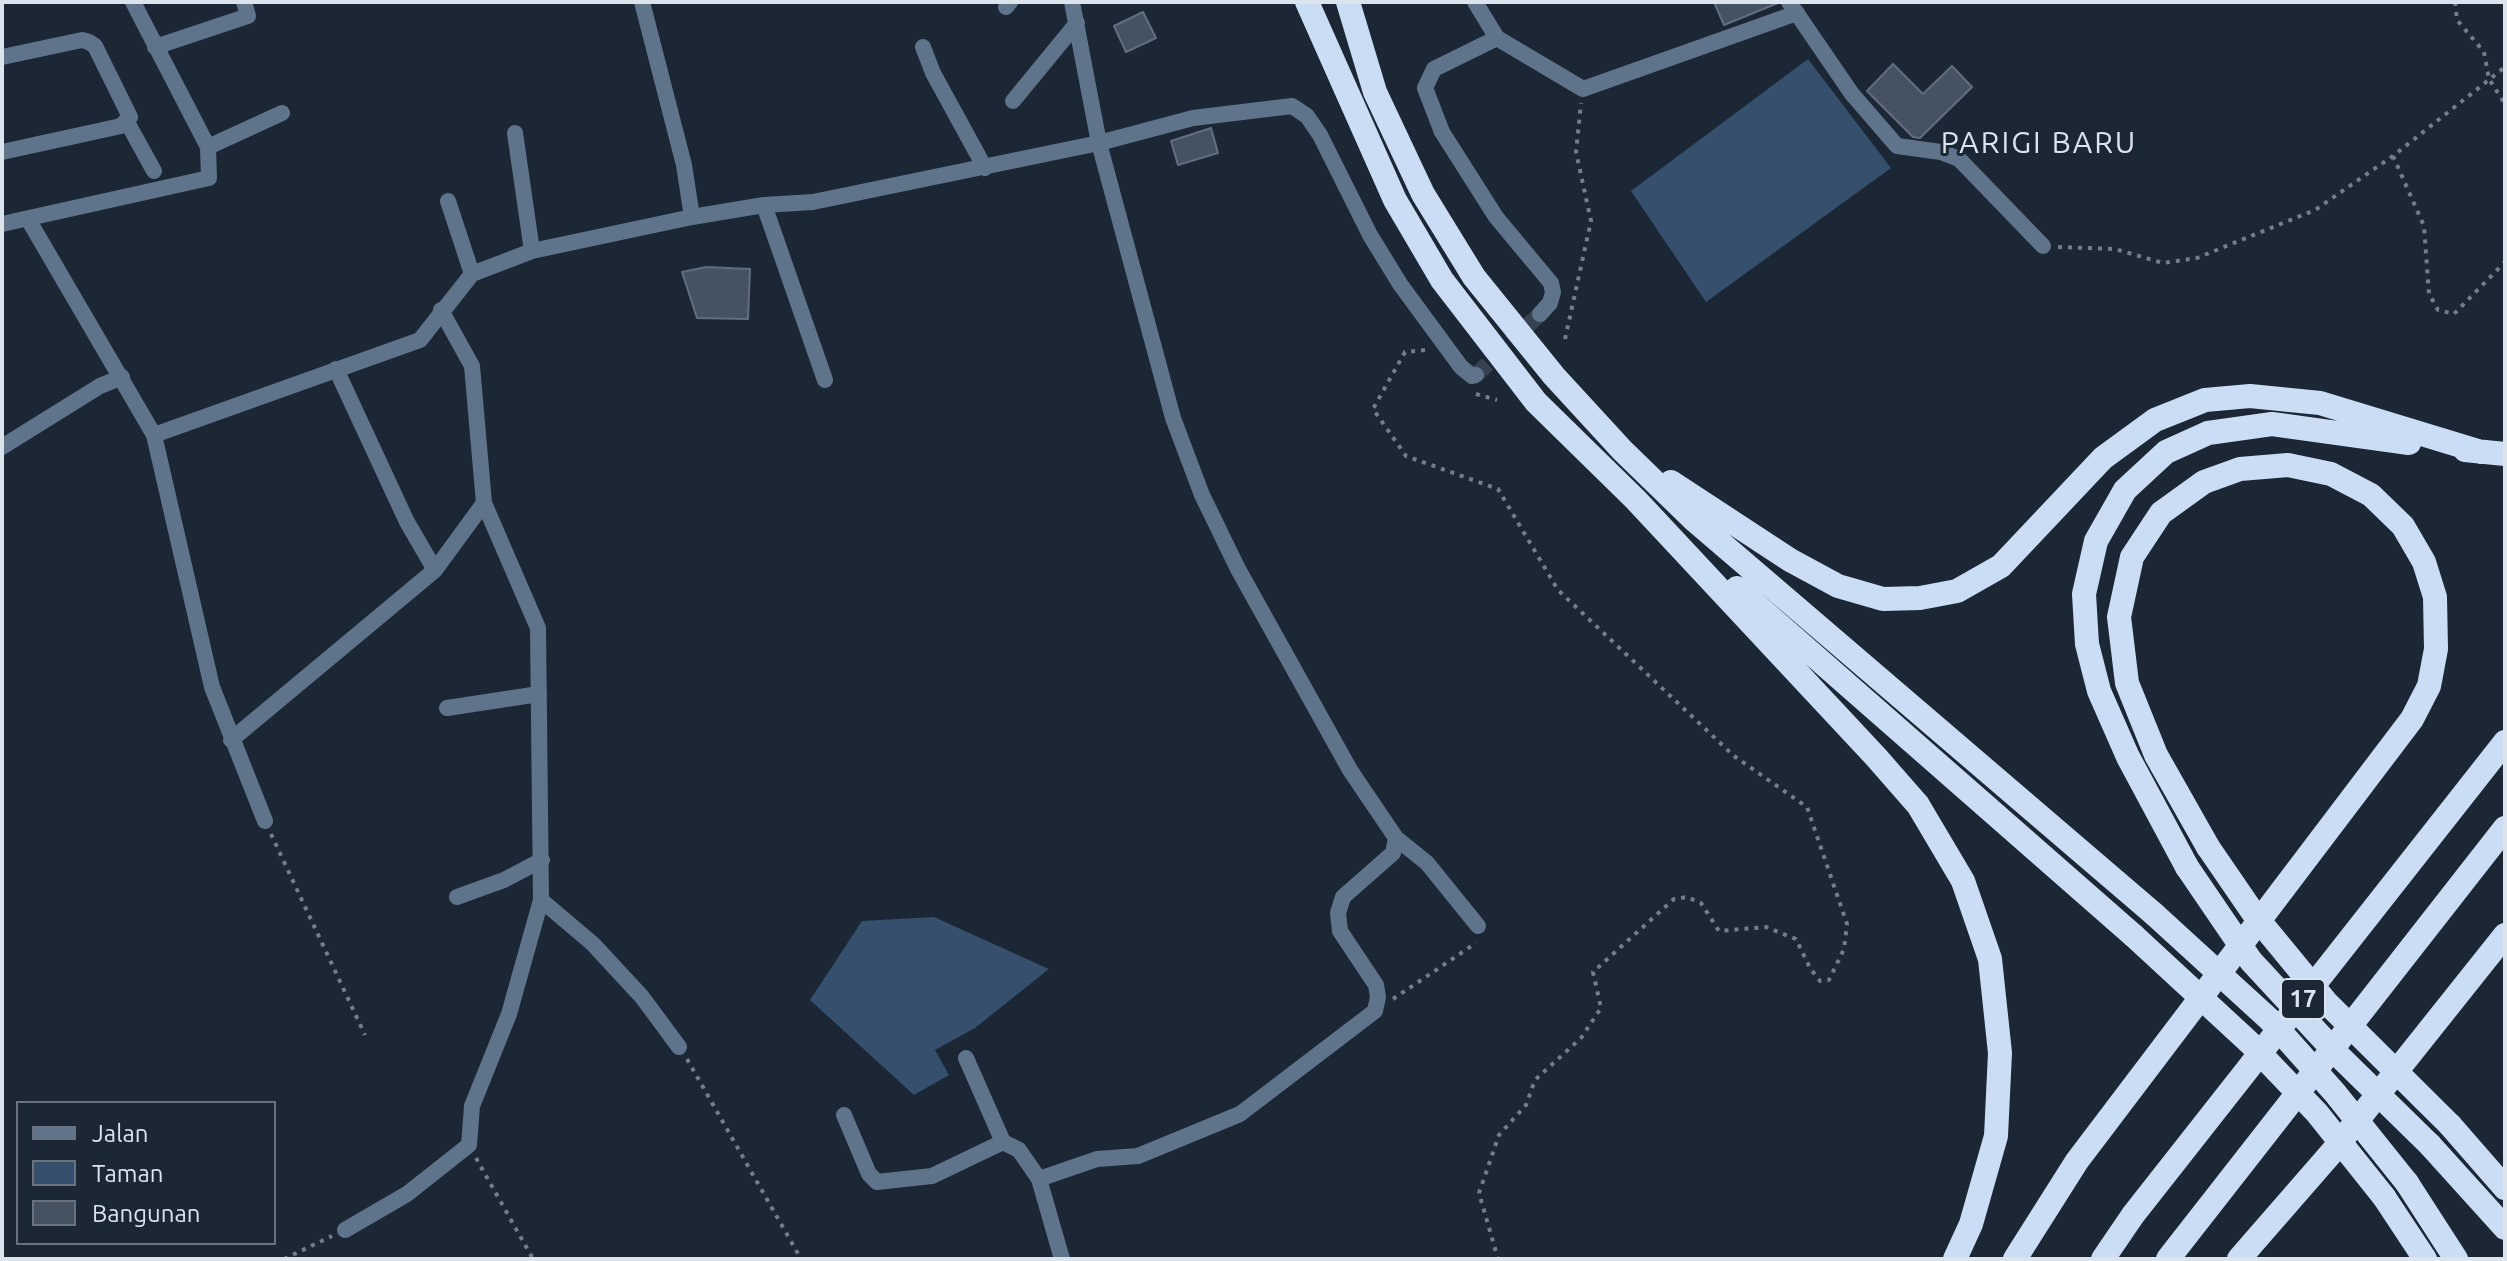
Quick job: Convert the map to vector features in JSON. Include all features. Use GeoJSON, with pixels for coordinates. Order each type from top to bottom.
{"type":"FeatureCollection","features":[{"type":"Feature","properties":{"kind":"highway"},"geometry":{"type":"LineString","coordinates":[[1307,2],[1395,200],[1442,280],[1536,402],[1636,500],[1918,805],[1963,881],[1990,959],[2000,1053],[1996,1136],[1971,1224],[1955,1259]]}},
{"type":"Feature","properties":{"kind":"highway"},"geometry":{"type":"LineString","coordinates":[[1348,2],[1375,92],[1423,194],[1474,277],[1554,376],[1622,450],[1817,628],[2154,914],[2270,1020],[2335,1093],[2407,1183],[2456,1259]]}},
{"type":"Feature","properties":{"kind":"highway"},"geometry":{"type":"LineString","coordinates":[[1622,450],[1790,560],[1838,586],[1883,599],[1920,598],[1957,591],[2001,566],[2103,458],[2155,420],[2205,400],[2250,396],[2320,403],[2493,453]]}},
{"type":"Feature","properties":{"kind":"highway"},"geometry":{"type":"LineString","coordinates":[[2493,453],[2272,424],[2208,433],[2166,452],[2125,490],[2096,541],[2084,594],[2087,644],[2099,691],[2128,757],[2187,867],[2251,961],[2339,1056],[2430,1145],[2505,1228]]}},
{"type":"Feature","properties":{"kind":"highway"},"geometry":{"type":"LineString","coordinates":[[2015,1259],[2077,1161],[2412,719],[2429,686],[2436,649],[2435,597],[2424,562],[2403,526],[2371,495],[2331,474],[2288,465],[2240,469],[2204,482],[2161,513],[2132,557],[2119,617],[2127,683],[2156,755],[2208,847],[2256,917],[2326,1002],[2450,1125],[2505,1188]]}},
{"type":"Feature","properties":{"kind":"highway"},"geometry":{"type":"LineString","coordinates":[[1636,500],[2134,936],[2262,1055],[2317,1113],[2384,1197],[2425,1259]]}},
{"type":"Feature","properties":{"kind":"highway","name":"17"},"geometry":{"type":"LineString","coordinates":[[2103,1259],[2133,1215],[2505,742]]}},
{"type":"Feature","properties":{"kind":"highway","name":"17"},"geometry":{"type":"LineString","coordinates":[[2168,1259],[2505,828]]}},
{"type":"Feature","properties":{"kind":"highway"},"geometry":{"type":"LineString","coordinates":[[2239,1259],[2333,1151],[2505,935]]}},
{"type":"Feature","properties":{"kind":"street"},"geometry":{"type":"LineString","coordinates":[[2,224],[209,178],[208,147],[133,2]]}},
{"type":"Feature","properties":{"kind":"street"},"geometry":{"type":"LineString","coordinates":[[155,47],[248,16],[244,2]]}},
{"type":"Feature","properties":{"kind":"street"},"geometry":{"type":"LineString","coordinates":[[642,2],[684,165],[692,217]]}},
{"type":"Feature","properties":{"kind":"street"},"geometry":{"type":"LineString","coordinates":[[1072,2],[1099,143],[1173,418],[1202,495],[1238,569],[1350,770],[1396,838],[1427,863],[1478,926]]}},
{"type":"Feature","properties":{"kind":"street"},"geometry":{"type":"LineString","coordinates":[[1475,2],[1497,38],[1583,89],[1793,8],[1852,94],[1897,146],[1941,152],[1959,159],[2043,246]]}},
{"type":"Feature","properties":{"kind":"street"},"geometry":{"type":"LineString","coordinates":[[1013,101],[1077,23]]}},
{"type":"Feature","properties":{"kind":"street"},"geometry":{"type":"LineString","coordinates":[[1497,38],[1434,69],[1425,88],[1442,132],[1496,217],[1551,283],[1553,292],[1550,303],[1540,314]]}},
{"type":"Feature","properties":{"kind":"street"},"geometry":{"type":"LineString","coordinates":[[2,57],[82,40],[89,42],[95,46],[130,117],[127,122],[2,152]]}},
{"type":"Feature","properties":{"kind":"street"},"geometry":{"type":"LineString","coordinates":[[923,47],[933,73],[985,168]]}},
{"type":"Feature","properties":{"kind":"street"},"geometry":{"type":"LineString","coordinates":[[154,435],[420,340],[472,274],[532,251],[692,217],[764,205],[813,202],[985,168],[1193,118],[1292,106],[1307,116],[1320,135],[1370,235],[1400,284],[1461,367],[1472,376],[1476,375]]}},
{"type":"Feature","properties":{"kind":"street"},"geometry":{"type":"LineString","coordinates":[[208,147],[282,113]]}},
{"type":"Feature","properties":{"kind":"street"},"geometry":{"type":"LineString","coordinates":[[127,122],[154,171]]}},
{"type":"Feature","properties":{"kind":"street"},"geometry":{"type":"LineString","coordinates":[[515,133],[532,251]]}},
{"type":"Feature","properties":{"kind":"street"},"geometry":{"type":"LineString","coordinates":[[448,201],[472,274]]}},
{"type":"Feature","properties":{"kind":"street"},"geometry":{"type":"LineString","coordinates":[[764,205],[825,380]]}},
{"type":"Feature","properties":{"kind":"street"},"geometry":{"type":"LineString","coordinates":[[28,219],[154,435],[212,687],[265,821]]}},
{"type":"Feature","properties":{"kind":"street"},"geometry":{"type":"LineString","coordinates":[[345,1230],[407,1194],[469,1145],[472,1106],[509,1014],[541,900],[538,628],[484,503],[472,366],[441,310]]}},
{"type":"Feature","properties":{"kind":"street"},"geometry":{"type":"LineString","coordinates":[[336,369],[407,522],[435,570]]}},
{"type":"Feature","properties":{"kind":"street"},"geometry":{"type":"LineString","coordinates":[[2,447],[100,386],[122,377]]}},
{"type":"Feature","properties":{"kind":"street"},"geometry":{"type":"LineString","coordinates":[[231,740],[435,570],[484,503]]}},
{"type":"Feature","properties":{"kind":"street"},"geometry":{"type":"LineString","coordinates":[[447,708],[539,694]]}},
{"type":"Feature","properties":{"kind":"street"},"geometry":{"type":"LineString","coordinates":[[1039,1179],[1097,1159],[1138,1156],[1240,1114],[1375,1011],[1378,997],[1376,985],[1340,931],[1338,913],[1343,897],[1393,853],[1396,838]]}},
{"type":"Feature","properties":{"kind":"street"},"geometry":{"type":"LineString","coordinates":[[457,897],[504,880],[542,860]]}},
{"type":"Feature","properties":{"kind":"street"},"geometry":{"type":"LineString","coordinates":[[541,900],[593,944],[642,997],[679,1047]]}},
{"type":"Feature","properties":{"kind":"street"},"geometry":{"type":"LineString","coordinates":[[966,1058],[1003,1142],[1019,1150],[1039,1179],[1062,1259]]}},
{"type":"Feature","properties":{"kind":"street"},"geometry":{"type":"LineString","coordinates":[[844,1115],[869,1174],[877,1182],[932,1176],[1003,1142]]}},
{"type":"Feature","properties":{"kind":"path"},"geometry":{"type":"LineString","coordinates":[[2455,2],[2457,20],[2484,52],[2489,79],[2505,104]]}},
{"type":"Feature","properties":{"kind":"path"},"geometry":{"type":"LineString","coordinates":[[2043,246],[2115,249],[2163,263],[2197,258],[2315,210],[2393,156],[2505,67]]}},
{"type":"Feature","properties":{"kind":"path"},"geometry":{"type":"LineString","coordinates":[[1565,339],[1591,221],[1576,152],[1583,89]]}},
{"type":"Feature","properties":{"kind":"path"},"geometry":{"type":"LineString","coordinates":[[2393,156],[2424,226],[2429,294],[2438,310],[2454,314],[2505,262]]}},
{"type":"Feature","properties":{"kind":"path"},"geometry":{"type":"LineString","coordinates":[[1433,359],[1423,349],[1405,352],[1373,409],[1406,456],[1498,489],[1558,590],[1734,756],[1807,807],[1847,924],[1844,949],[1829,980],[1820,981],[1796,939],[1766,927],[1719,931],[1701,903],[1687,897],[1674,899],[1593,972],[1601,1008],[1581,1038],[1535,1080],[1526,1105],[1499,1135],[1479,1193],[1498,1259]]}},
{"type":"Feature","properties":{"kind":"path"},"geometry":{"type":"LineString","coordinates":[[1464,390],[1497,400]]}},
{"type":"Feature","properties":{"kind":"path"},"geometry":{"type":"LineString","coordinates":[[265,821],[365,1035]]}},
{"type":"Feature","properties":{"kind":"path"},"geometry":{"type":"LineString","coordinates":[[1375,1011],[1467,951],[1481,938],[1478,926]]}},
{"type":"Feature","properties":{"kind":"path"},"geometry":{"type":"LineString","coordinates":[[679,1047],[801,1259]]}},
{"type":"Feature","properties":{"kind":"path"},"geometry":{"type":"LineString","coordinates":[[469,1145],[533,1259]]}},
{"type":"Feature","properties":{"kind":"path"},"geometry":{"type":"LineString","coordinates":[[284,1259],[345,1230]]}},
{"type":"Feature","properties":{"kind":"green space"},"geometry":{"type":"Polygon","coordinates":[[[1808,59],[1891,168],[1706,302],[1631,191],[1808,59]]]}},
{"type":"Feature","properties":{"kind":"green space"},"geometry":{"type":"Polygon","coordinates":[[[934,917],[1049,969],[975,1028],[935,1050],[949,1075],[914,1095],[810,1000],[862,921],[934,917]]]}},
{"type":"Feature","properties":{"kind":"building"},"geometry":{"type":"Polygon","coordinates":[[[1714,2],[1778,2],[1778,3],[1724,25],[1714,2]]]}},
{"type":"Feature","properties":{"kind":"building"},"geometry":{"type":"Polygon","coordinates":[[[1143,12],[1156,38],[1126,52],[1114,26],[1143,12]]]}},
{"type":"Feature","properties":{"kind":"building"},"geometry":{"type":"Polygon","coordinates":[[[1893,64],[1923,94],[1952,66],[1972,87],[1920,138],[1913,137],[1867,91],[1893,64]]]}},
{"type":"Feature","properties":{"kind":"building"},"geometry":{"type":"Polygon","coordinates":[[[1211,128],[1218,153],[1178,165],[1171,141],[1211,128]]]}},
{"type":"Feature","properties":{"kind":"building"},"geometry":{"type":"Polygon","coordinates":[[[706,267],[750,269],[748,319],[697,318],[682,272],[706,267]]]}},
{"type":"Feature","properties":{"kind":"tunnel"},"geometry":{"type":"LineString","coordinates":[[1476,375],[1540,314]]}},
{"type":"Feature","properties":{"kind":"district","name":"PARIGI BARU"},"geometry":{"type":"Point","coordinates":[2039,143]}}]}
